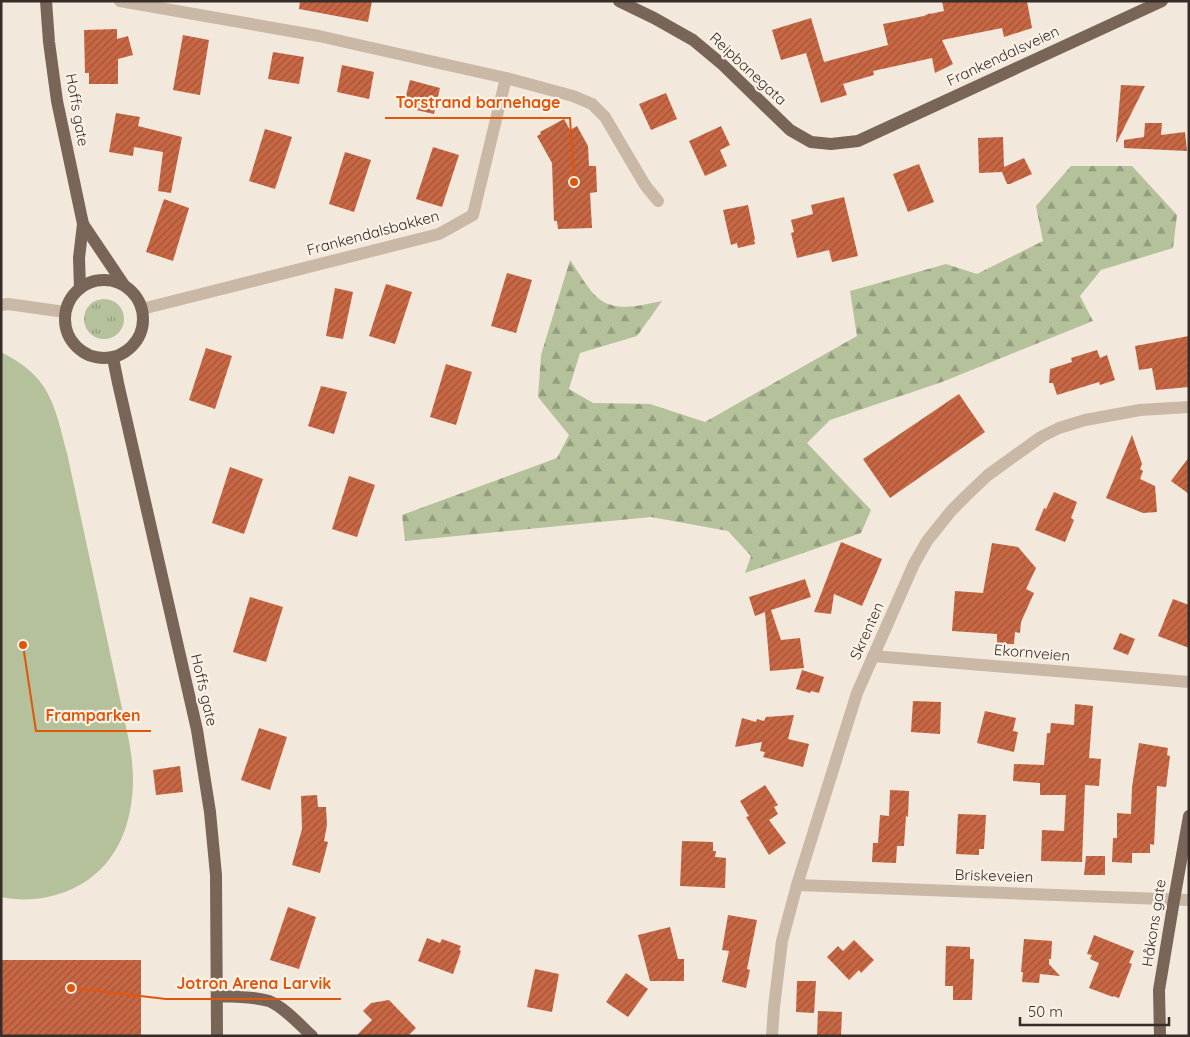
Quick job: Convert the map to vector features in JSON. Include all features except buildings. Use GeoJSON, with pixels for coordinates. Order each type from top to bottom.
{"type":"FeatureCollection","features":[{"type":"Feature","properties":{"kind":"main road","name":"Hoffs gate"},"geometry":{"type":"LineString","coordinates":[[46,1],[49,42],[57,101],[83,224],[79,258],[80,288]]}},
{"type":"Feature","properties":{"kind":"main road","name":"Reipbanegata"},"geometry":{"type":"LineString","coordinates":[[619,1],[693,40],[723,65],[790,130],[811,142],[831,144],[858,141]]}},
{"type":"Feature","properties":{"kind":"main road","name":"Frankendalsveien"},"geometry":{"type":"LineString","coordinates":[[858,141],[1162,1]]}},
{"type":"Feature","properties":{"kind":"main road","name":"Hoffs gate"},"geometry":{"type":"LineString","coordinates":[[83,224],[124,285]]}},
{"type":"Feature","properties":{"kind":"main road"},"geometry":{"type":"LineString","coordinates":[[109,280],[124,285],[135,296],[142,310],[143,325],[137,340],[127,351],[113,358],[97,358],[83,353],[72,342],[66,328],[65,312],[70,298],[80,288],[93,281],[109,280]]}},
{"type":"Feature","properties":{"kind":"main road","name":"Hoffs gate"},"geometry":{"type":"LineString","coordinates":[[113,358],[198,739],[210,812],[216,874],[216,1036]]}},
{"type":"Feature","properties":{"kind":"main road","name":"Håkons gate"},"geometry":{"type":"LineString","coordinates":[[1160,1036],[1159,990],[1189,816]]}},
{"type":"Feature","properties":{"kind":"main road"},"geometry":{"type":"LineString","coordinates":[[217,996],[250,998],[269,1002],[282,1009],[312,1036]]}},
{"type":"Feature","properties":{"kind":"street"},"geometry":{"type":"LineString","coordinates":[[120,1],[319,36],[506,78],[573,96],[592,104],[605,117],[645,185],[658,201]]}},
{"type":"Feature","properties":{"kind":"street","name":"Frankendalsbakken"},"geometry":{"type":"LineString","coordinates":[[142,310],[439,234],[473,215],[506,78]]}},
{"type":"Feature","properties":{"kind":"street"},"geometry":{"type":"LineString","coordinates":[[1,305],[65,312]]}},
{"type":"Feature","properties":{"kind":"street","name":"Skrenten"},"geometry":{"type":"LineString","coordinates":[[772,1036],[782,941],[797,885],[858,693],[914,564],[927,541],[967,494],[988,475],[1041,437],[1059,428],[1085,420],[1140,410],[1189,407]]}},
{"type":"Feature","properties":{"kind":"street","name":"Ekornveien"},"geometry":{"type":"LineString","coordinates":[[873,656],[1189,682]]}},
{"type":"Feature","properties":{"kind":"street","name":"Briskeveien"},"geometry":{"type":"LineString","coordinates":[[797,885],[1189,900]]}},
{"type":"Feature","properties":{"kind":"green space"},"geometry":{"type":"Polygon","coordinates":[[[1071,166],[1132,166],[1177,215],[1173,248],[1101,270],[1080,296],[1093,321],[942,382],[830,420],[807,443],[871,510],[861,533],[745,573],[751,556],[728,531],[651,517],[405,541],[402,515],[557,458],[569,435],[538,397],[541,355],[570,260],[591,290],[605,303],[629,307],[662,301],[637,336],[580,353],[569,389],[593,403],[650,404],[705,422],[857,336],[850,291],[946,264],[977,274],[1043,241],[1036,206],[1071,166]]]}},
{"type":"Feature","properties":{"kind":"green space"},"geometry":{"type":"Polygon","coordinates":[[[108,299],[115,302],[121,308],[124,319],[123,327],[115,336],[108,339],[100,339],[93,336],[85,327],[84,315],[87,308],[96,300],[108,299]]]}},
{"type":"Feature","properties":{"kind":"green space"},"geometry":{"type":"Polygon","coordinates":[[[1,352],[20,363],[36,377],[48,394],[56,413],[67,453],[129,741],[133,774],[130,813],[119,844],[111,858],[100,870],[72,889],[46,897],[28,899],[1,897],[1,352]]]}},
{"type":"Feature","properties":{"kind":"place","name":"Torstrand barnehage"},"geometry":{"type":"Point","coordinates":[574,182]}},
{"type":"Feature","properties":{"kind":"place","name":"Framparken"},"geometry":{"type":"Point","coordinates":[23,645]}},
{"type":"Feature","properties":{"kind":"place","name":"Jotron Arena Larvik"},"geometry":{"type":"Point","coordinates":[71,988]}}]}
